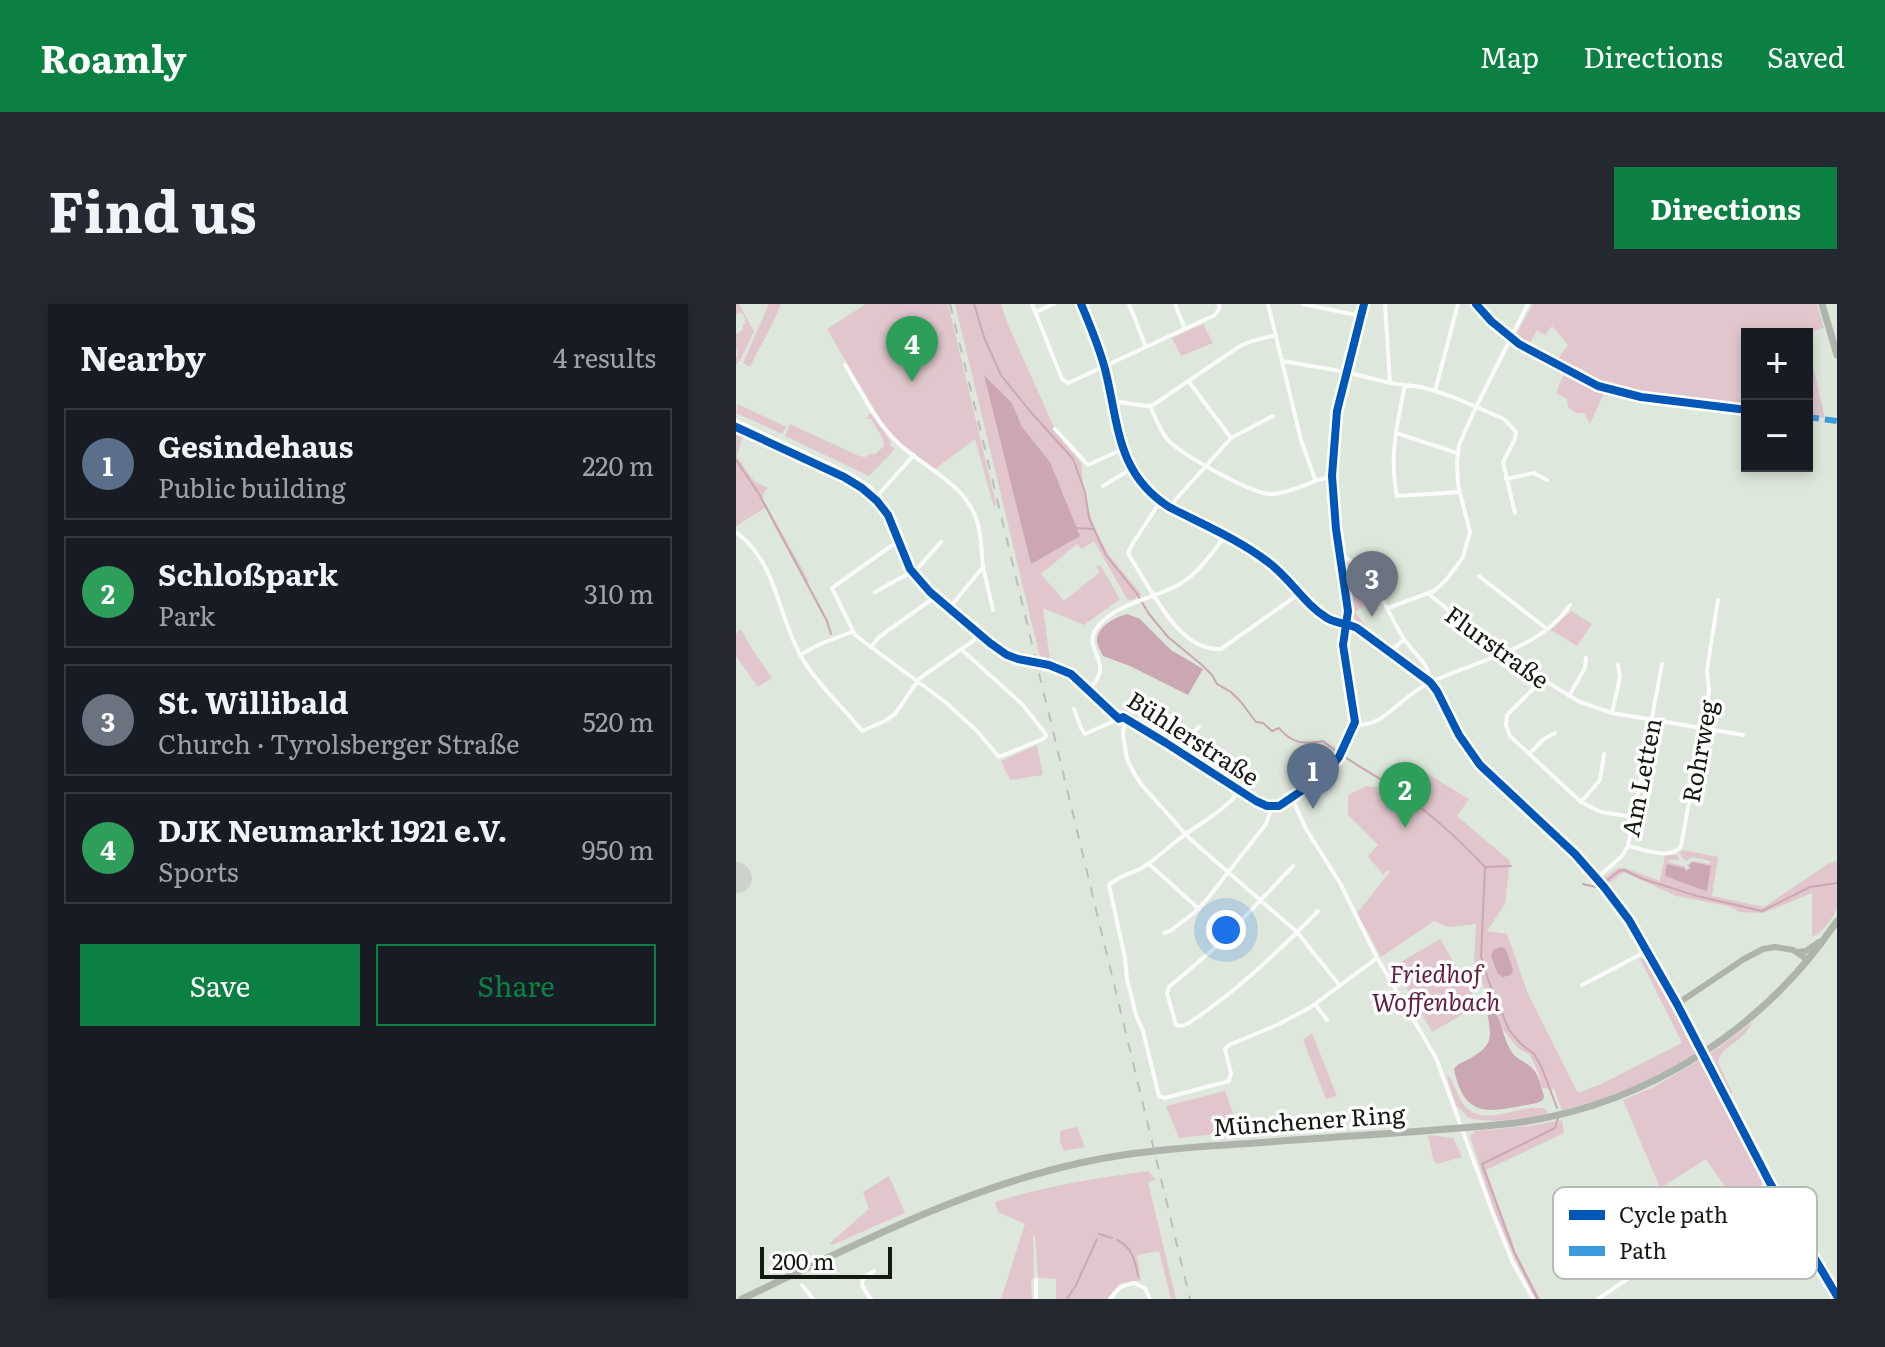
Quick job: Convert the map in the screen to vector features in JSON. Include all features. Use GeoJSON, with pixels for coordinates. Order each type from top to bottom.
{"type":"FeatureCollection","features":[{"type":"Feature","properties":{"kind":"main road"},"geometry":{"type":"LineString","coordinates":[[1822,304],[1837,355]]}},
{"type":"Feature","properties":{"kind":"main road","name":"Münchener Ring"},"geometry":{"type":"LineString","coordinates":[[742,1299],[939,1208],[1028,1176],[1069,1166],[1176,1149],[1526,1121],[1599,1103],[1654,1082],[1696,1059],[1732,1033],[1759,1011],[1806,962],[1837,921]]}},
{"type":"Feature","properties":{"kind":"street"},"geometry":{"type":"LineString","coordinates":[[1032,304],[1068,383],[1215,315],[1219,304]]}},
{"type":"Feature","properties":{"kind":"street"},"geometry":{"type":"LineString","coordinates":[[1035,312],[1054,304]]}},
{"type":"Feature","properties":{"kind":"street"},"geometry":{"type":"LineString","coordinates":[[1081,304],[1104,366],[1123,449],[1131,469],[1169,507],[1270,563],[1308,603],[1331,621],[1360,630],[1430,682],[1459,735],[1480,765],[1553,832],[1618,904],[1677,1004],[1772,1187]]}},
{"type":"Feature","properties":{"kind":"street"},"geometry":{"type":"LineString","coordinates":[[1129,304],[1146,347]]}},
{"type":"Feature","properties":{"kind":"street"},"geometry":{"type":"LineString","coordinates":[[1175,304],[1185,329]]}},
{"type":"Feature","properties":{"kind":"street"},"geometry":{"type":"LineString","coordinates":[[1268,304],[1301,440],[1315,480]]}},
{"type":"Feature","properties":{"kind":"street"},"geometry":{"type":"LineString","coordinates":[[1303,304],[1361,316]]}},
{"type":"Feature","properties":{"kind":"street"},"geometry":{"type":"LineString","coordinates":[[1364,304],[1335,429],[1332,476],[1347,600],[1343,645],[1354,726],[1378,720],[1430,682],[1529,641],[1563,616],[1570,605]]}},
{"type":"Feature","properties":{"kind":"street"},"geometry":{"type":"LineString","coordinates":[[1385,304],[1390,383]]}},
{"type":"Feature","properties":{"kind":"street"},"geometry":{"type":"LineString","coordinates":[[1435,391],[1458,304]]}},
{"type":"Feature","properties":{"kind":"street"},"geometry":{"type":"LineString","coordinates":[[1476,304],[1511,338]]}},
{"type":"Feature","properties":{"kind":"street"},"geometry":{"type":"LineString","coordinates":[[1388,608],[1429,594],[1447,579],[1463,557],[1469,527],[1460,492],[1459,445],[1528,304]]}},
{"type":"Feature","properties":{"kind":"street"},"geometry":{"type":"LineString","coordinates":[[1112,401],[1150,406],[1240,346],[1276,335]]}},
{"type":"Feature","properties":{"kind":"street"},"geometry":{"type":"LineString","coordinates":[[1282,361],[1421,387],[1504,419],[1516,432],[1503,462],[1515,513]]}},
{"type":"Feature","properties":{"kind":"street"},"geometry":{"type":"LineString","coordinates":[[845,365],[890,435],[956,489],[972,509],[978,524],[983,567],[993,610]]}},
{"type":"Feature","properties":{"kind":"street"},"geometry":{"type":"LineString","coordinates":[[1189,382],[1231,438]]}},
{"type":"Feature","properties":{"kind":"street"},"geometry":{"type":"LineString","coordinates":[[1405,385],[1392,467],[1397,496],[1460,492]]}},
{"type":"Feature","properties":{"kind":"street"},"geometry":{"type":"LineString","coordinates":[[1150,406],[1166,438],[1183,453],[1247,487],[1266,494],[1280,493],[1332,476]]}},
{"type":"Feature","properties":{"kind":"street"},"geometry":{"type":"LineString","coordinates":[[1169,507],[1231,438],[1273,416]]}},
{"type":"Feature","properties":{"kind":"street"},"geometry":{"type":"LineString","coordinates":[[736,421],[866,484],[888,510],[914,571]]}},
{"type":"Feature","properties":{"kind":"street"},"geometry":{"type":"LineString","coordinates":[[1055,429],[1088,465],[1123,449]]}},
{"type":"Feature","properties":{"kind":"street"},"geometry":{"type":"LineString","coordinates":[[1396,433],[1457,453]]}},
{"type":"Feature","properties":{"kind":"street"},"geometry":{"type":"LineString","coordinates":[[878,495],[914,455]]}},
{"type":"Feature","properties":{"kind":"street"},"geometry":{"type":"LineString","coordinates":[[1103,486],[1131,469]]}},
{"type":"Feature","properties":{"kind":"street"},"geometry":{"type":"LineString","coordinates":[[1506,479],[1534,473],[1547,480]]}},
{"type":"Feature","properties":{"kind":"street"},"geometry":{"type":"LineString","coordinates":[[1161,501],[1128,553],[1152,595],[1188,638],[1214,649],[1226,646],[1300,593]]}},
{"type":"Feature","properties":{"kind":"street"},"geometry":{"type":"LineString","coordinates":[[736,532],[748,542],[767,569],[800,655],[862,731],[895,714],[926,673],[983,634]]}},
{"type":"Feature","properties":{"kind":"street"},"geometry":{"type":"LineString","coordinates":[[1092,687],[1101,671],[1093,638],[1104,620],[1133,603],[1187,580],[1225,536]]}},
{"type":"Feature","properties":{"kind":"street"},"geometry":{"type":"LineString","coordinates":[[901,539],[832,588],[852,632],[967,721],[998,756],[1041,740],[1046,735],[1022,704],[962,650]]}},
{"type":"Feature","properties":{"kind":"street"},"geometry":{"type":"LineString","coordinates":[[875,592],[914,571],[941,542]]}},
{"type":"Feature","properties":{"kind":"street"},"geometry":{"type":"LineString","coordinates":[[1341,556],[1355,564],[1377,590],[1404,639],[1430,673],[1430,682]]}},
{"type":"Feature","properties":{"kind":"street"},"geometry":{"type":"LineString","coordinates":[[951,606],[983,567]]}},
{"type":"Feature","properties":{"kind":"street","name":"Bühlerstraße"},"geometry":{"type":"LineString","coordinates":[[914,571],[1006,651],[1071,670],[1124,718],[1260,803],[1272,807],[1282,804],[1325,775],[1340,755],[1354,726]]}},
{"type":"Feature","properties":{"kind":"street"},"geometry":{"type":"LineString","coordinates":[[1479,576],[1547,629]]}},
{"type":"Feature","properties":{"kind":"street","name":"Flurstraße"},"geometry":{"type":"LineString","coordinates":[[1429,594],[1501,654],[1594,708],[1743,735]]}},
{"type":"Feature","properties":{"kind":"street"},"geometry":{"type":"LineString","coordinates":[[871,647],[879,637],[939,595]]}},
{"type":"Feature","properties":{"kind":"street"},"geometry":{"type":"LineString","coordinates":[[1293,599],[1308,603]]}},
{"type":"Feature","properties":{"kind":"street","name":"Rohrweg"},"geometry":{"type":"LineString","coordinates":[[1628,846],[1669,854],[1680,849],[1708,696],[1708,663],[1718,600]]}},
{"type":"Feature","properties":{"kind":"street"},"geometry":{"type":"LineString","coordinates":[[800,655],[852,632]]}},
{"type":"Feature","properties":{"kind":"street"},"geometry":{"type":"LineString","coordinates":[[1390,652],[1404,639]]}},
{"type":"Feature","properties":{"kind":"street","name":"Flurstraße"},"geometry":{"type":"LineString","coordinates":[[1569,696],[1585,668],[1586,658]]}},
{"type":"Feature","properties":{"kind":"street","name":"Am Letten"},"geometry":{"type":"LineString","coordinates":[[1597,878],[1622,856],[1628,846],[1662,664]]}},
{"type":"Feature","properties":{"kind":"street"},"geometry":{"type":"LineString","coordinates":[[1612,713],[1620,677],[1618,665]]}},
{"type":"Feature","properties":{"kind":"street"},"geometry":{"type":"LineString","coordinates":[[1543,679],[1510,713],[1506,720],[1510,736],[1581,802],[1601,812],[1633,817]]}},
{"type":"Feature","properties":{"kind":"street"},"geometry":{"type":"LineString","coordinates":[[1074,709],[1085,734],[1124,718],[1127,759],[1141,784],[1185,834],[1297,932],[1340,986]]}},
{"type":"Feature","properties":{"kind":"street"},"geometry":{"type":"LineString","coordinates":[[1176,749],[1199,727]]}},
{"type":"Feature","properties":{"kind":"street"},"geometry":{"type":"LineString","coordinates":[[1529,754],[1555,733]]}},
{"type":"Feature","properties":{"kind":"street"},"geometry":{"type":"LineString","coordinates":[[1581,802],[1599,784],[1604,754]]}},
{"type":"Feature","properties":{"kind":"street"},"geometry":{"type":"LineString","coordinates":[[1239,790],[1227,805],[1137,871],[1115,879],[1109,886],[1125,955],[1127,979],[1159,1096],[1165,1098],[1227,1082],[1231,1075],[1225,1052],[1233,1042],[1277,1025],[1315,1004],[1377,958]]}},
{"type":"Feature","properties":{"kind":"street"},"geometry":{"type":"LineString","coordinates":[[1292,798],[1304,826],[1340,883],[1377,958],[1436,1058],[1512,1261],[1533,1299]]}},
{"type":"Feature","properties":{"kind":"street"},"geometry":{"type":"LineString","coordinates":[[1164,933],[1199,909],[1266,824],[1272,807]]}},
{"type":"Feature","properties":{"kind":"street"},"geometry":{"type":"LineString","coordinates":[[1148,863],[1199,909]]}},
{"type":"Feature","properties":{"kind":"street"},"geometry":{"type":"LineString","coordinates":[[1293,866],[1218,945],[1169,987],[1168,999],[1176,1025],[1187,1024],[1232,991],[1318,911]]}},
{"type":"Feature","properties":{"kind":"street"},"geometry":{"type":"LineString","coordinates":[[1677,1004],[1757,952],[1771,947],[1796,952],[1808,950],[1825,938]]}},
{"type":"Feature","properties":{"kind":"street"},"geometry":{"type":"LineString","coordinates":[[1786,949],[1806,962]]}},
{"type":"Feature","properties":{"kind":"street"},"geometry":{"type":"LineString","coordinates":[[1582,985],[1647,951]]}},
{"type":"Feature","properties":{"kind":"street"},"geometry":{"type":"LineString","coordinates":[[1796,952],[1806,962]]}},
{"type":"Feature","properties":{"kind":"street"},"geometry":{"type":"LineString","coordinates":[[1315,1004],[1327,1020]]}},
{"type":"Feature","properties":{"kind":"street"},"geometry":{"type":"LineString","coordinates":[[1764,1187],[1770,1183]]}},
{"type":"Feature","properties":{"kind":"street"},"geometry":{"type":"LineString","coordinates":[[1817,1262],[1837,1296]]}},
{"type":"Feature","properties":{"kind":"street"},"geometry":{"type":"LineString","coordinates":[[871,1299],[862,1281],[874,1271]]}},
{"type":"Feature","properties":{"kind":"street"},"geometry":{"type":"LineString","coordinates":[[1598,1299],[1628,1279]]}},
{"type":"Feature","properties":{"kind":"street"},"geometry":{"type":"LineString","coordinates":[[1036,1280],[1036,1299]]}},
{"type":"Feature","properties":{"kind":"street"},"geometry":{"type":"LineString","coordinates":[[1110,1299],[1120,1287],[1134,1283],[1145,1288],[1150,1299]]}},
{"type":"Feature","properties":{"kind":"street"},"geometry":{"type":"LineString","coordinates":[[802,1285],[813,1299]]}},
{"type":"Feature","properties":{"kind":"green space"},"geometry":{"type":"Polygon","coordinates":[[[736,304],[739,304],[754,331],[736,366],[736,334],[743,330],[746,319],[741,312],[736,315],[736,304]]]}},
{"type":"Feature","properties":{"kind":"green space"},"geometry":{"type":"Polygon","coordinates":[[[769,304],[781,304],[750,367],[743,363],[769,304]]]}},
{"type":"Feature","properties":{"kind":"green space"},"geometry":{"type":"Polygon","coordinates":[[[866,304],[948,304],[995,506],[975,439],[935,469],[899,442],[877,414],[827,329],[866,304]]]}},
{"type":"Feature","properties":{"kind":"green space"},"geometry":{"type":"Polygon","coordinates":[[[955,304],[1001,304],[1057,434],[1081,463],[1084,495],[1094,527],[1108,554],[1142,595],[1127,599],[1094,541],[1082,549],[1077,544],[1041,574],[1064,601],[1100,572],[1096,566],[1100,565],[1120,599],[1084,625],[1043,608],[1050,660],[1041,659],[955,304]],[[985,376],[1031,564],[1022,427],[1012,403],[985,376]]]}},
{"type":"Feature","properties":{"kind":"green space"},"geometry":{"type":"Polygon","coordinates":[[[1533,304],[1817,304],[1824,328],[1813,332],[1813,328],[1741,328],[1741,407],[1654,397],[1600,384],[1556,361],[1568,345],[1552,326],[1545,335],[1537,330],[1528,347],[1514,338],[1533,304]]]}},
{"type":"Feature","properties":{"kind":"green space"},"geometry":{"type":"Polygon","coordinates":[[[1203,324],[1213,343],[1181,356],[1172,338],[1203,324]]]}},
{"type":"Feature","properties":{"kind":"green space"},"geometry":{"type":"Polygon","coordinates":[[[1813,366],[1825,418],[1813,416],[1813,366]]]}},
{"type":"Feature","properties":{"kind":"green space"},"geometry":{"type":"Polygon","coordinates":[[[1564,373],[1604,393],[1590,424],[1584,413],[1576,413],[1568,407],[1567,399],[1556,393],[1564,373]]]}},
{"type":"Feature","properties":{"kind":"green space"},"geometry":{"type":"Polygon","coordinates":[[[738,404],[786,427],[782,434],[736,413],[738,404]]]}},
{"type":"Feature","properties":{"kind":"green space"},"geometry":{"type":"Polygon","coordinates":[[[871,413],[895,449],[869,476],[785,436],[790,424],[859,456],[874,455],[884,446],[871,419],[867,419],[871,413]]]}},
{"type":"Feature","properties":{"kind":"green space"},"geometry":{"type":"Polygon","coordinates":[[[736,429],[743,435],[737,457],[755,482],[768,488],[763,499],[809,581],[806,584],[765,508],[736,526],[736,429]]]}},
{"type":"Feature","properties":{"kind":"green space"},"geometry":{"type":"Polygon","coordinates":[[[1347,562],[1379,596],[1355,612],[1370,632],[1350,619],[1347,562]]]}},
{"type":"Feature","properties":{"kind":"green space"},"geometry":{"type":"Polygon","coordinates":[[[1571,611],[1592,624],[1577,646],[1551,630],[1571,611]]]}},
{"type":"Feature","properties":{"kind":"green space"},"geometry":{"type":"Polygon","coordinates":[[[741,629],[772,678],[758,687],[736,656],[736,633],[741,629]]]}},
{"type":"Feature","properties":{"kind":"green space"},"geometry":{"type":"Polygon","coordinates":[[[1037,745],[1043,775],[1010,780],[1001,761],[1037,745]]]}},
{"type":"Feature","properties":{"kind":"green space"},"geometry":{"type":"Polygon","coordinates":[[[1408,762],[1469,799],[1457,816],[1510,861],[1505,904],[1487,931],[1507,934],[1528,994],[1578,1093],[1682,1043],[1640,959],[1647,959],[1651,964],[1698,1053],[1653,1079],[1602,1099],[1562,1110],[1554,1089],[1542,1088],[1530,1055],[1518,1048],[1500,1026],[1474,963],[1476,924],[1448,927],[1434,921],[1381,957],[1357,913],[1390,872],[1387,870],[1383,875],[1368,856],[1378,845],[1348,815],[1348,795],[1367,786],[1381,788],[1408,762]]]}},
{"type":"Feature","properties":{"kind":"green space"},"geometry":{"type":"Polygon","coordinates":[[[1683,850],[1718,857],[1712,896],[1764,907],[1837,861],[1837,907],[1827,925],[1812,937],[1812,893],[1763,913],[1740,912],[1728,906],[1676,896],[1624,872],[1608,884],[1602,879],[1618,868],[1625,868],[1660,881],[1665,855],[1677,855],[1680,860],[1669,862],[1687,869],[1692,861],[1710,864],[1710,861],[1692,857],[1686,861],[1679,853],[1683,850]]]}},
{"type":"Feature","properties":{"kind":"green space","name":"Friedhof Woffenbach"},"geometry":{"type":"Polygon","coordinates":[[[1440,939],[1479,1005],[1432,1032],[1394,966],[1440,939]]]}},
{"type":"Feature","properties":{"kind":"green space"},"geometry":{"type":"Polygon","coordinates":[[[1753,1022],[1719,1059],[1732,1092],[1730,1099],[1707,1056],[1753,1022]]]}},
{"type":"Feature","properties":{"kind":"green space"},"geometry":{"type":"Polygon","coordinates":[[[1312,1033],[1337,1096],[1326,1099],[1303,1040],[1312,1033]]]}},
{"type":"Feature","properties":{"kind":"green space"},"geometry":{"type":"Polygon","coordinates":[[[1701,1059],[1764,1179],[1761,1185],[1725,1187],[1706,1159],[1660,1187],[1623,1100],[1654,1087],[1701,1059]]]}},
{"type":"Feature","properties":{"kind":"green space"},"geometry":{"type":"Polygon","coordinates":[[[1449,1076],[1462,1102],[1472,1112],[1492,1115],[1536,1108],[1546,1109],[1548,1114],[1498,1121],[1469,1118],[1456,1105],[1449,1076]]]}},
{"type":"Feature","properties":{"kind":"green space"},"geometry":{"type":"Polygon","coordinates":[[[1225,1091],[1236,1121],[1233,1132],[1179,1138],[1166,1106],[1225,1091]]]}},
{"type":"Feature","properties":{"kind":"green space"},"geometry":{"type":"Polygon","coordinates":[[[1562,1120],[1564,1133],[1486,1170],[1516,1252],[1540,1299],[1535,1299],[1494,1210],[1470,1136],[1475,1131],[1562,1120]]]}},
{"type":"Feature","properties":{"kind":"green space"},"geometry":{"type":"Polygon","coordinates":[[[1077,1127],[1085,1147],[1064,1151],[1060,1132],[1077,1127]]]}},
{"type":"Feature","properties":{"kind":"green space"},"geometry":{"type":"Polygon","coordinates":[[[1428,1135],[1453,1138],[1462,1157],[1437,1164],[1428,1135]]]}},
{"type":"Feature","properties":{"kind":"green space"},"geometry":{"type":"Polygon","coordinates":[[[1149,1171],[1155,1180],[1148,1182],[1176,1299],[1171,1299],[1159,1251],[1137,1255],[1141,1280],[1121,1283],[1107,1299],[1056,1299],[1056,1279],[1038,1278],[1035,1235],[1032,1299],[1001,1299],[1025,1224],[998,1212],[995,1202],[1071,1183],[1149,1171]]]}},
{"type":"Feature","properties":{"kind":"green space"},"geometry":{"type":"Polygon","coordinates":[[[889,1176],[905,1213],[832,1245],[830,1243],[869,1209],[863,1192],[889,1176]]]}},
{"type":"Feature","properties":{"kind":"shaded area"},"geometry":{"type":"Polygon","coordinates":[[[984,375],[1012,403],[1022,427],[1050,462],[1080,536],[1031,564],[984,375]]]}},
{"type":"Feature","properties":{"kind":"shaded area"},"geometry":{"type":"Polygon","coordinates":[[[1127,614],[1140,619],[1171,650],[1203,669],[1188,695],[1103,656],[1097,642],[1100,632],[1112,620],[1127,614]]]}},
{"type":"Feature","properties":{"kind":"shaded area"},"geometry":{"type":"Polygon","coordinates":[[[1692,862],[1711,866],[1707,891],[1665,876],[1667,864],[1686,871],[1691,868],[1689,865],[1692,862]]]}},
{"type":"Feature","properties":{"kind":"shaded area"},"geometry":{"type":"Polygon","coordinates":[[[1506,949],[1513,970],[1511,975],[1503,977],[1498,974],[1491,957],[1493,950],[1506,949]]]}},
{"type":"Feature","properties":{"kind":"shaded area"},"geometry":{"type":"Polygon","coordinates":[[[1490,1009],[1497,1015],[1511,1051],[1536,1073],[1543,1100],[1495,1110],[1484,1109],[1474,1106],[1459,1087],[1454,1069],[1479,1053],[1488,1043],[1487,1011],[1490,1009]]]}},
{"type":"Feature","properties":{"kind":"waterway"},"geometry":{"type":"LineString","coordinates":[[974,304],[985,340],[1001,375],[1073,459],[1085,492],[1089,518],[1106,555],[1168,637],[1202,665],[1217,684],[1231,692],[1256,722],[1263,723],[1272,731],[1279,728],[1298,742],[1323,741],[1412,801],[1450,832],[1485,867]]}},
{"type":"Feature","properties":{"kind":"waterway"},"geometry":{"type":"LineString","coordinates":[[736,460],[759,494],[831,634]]}},
{"type":"Feature","properties":{"kind":"waterway"},"geometry":{"type":"LineString","coordinates":[[1075,528],[1093,529]]}},
{"type":"Feature","properties":{"kind":"waterway"},"geometry":{"type":"LineString","coordinates":[[1486,867],[1511,866]]}},
{"type":"Feature","properties":{"kind":"waterway"},"geometry":{"type":"LineString","coordinates":[[1485,867],[1481,957],[1509,1030],[1534,1054],[1557,1108]]}},
{"type":"Feature","properties":{"kind":"waterway"},"geometry":{"type":"LineString","coordinates":[[1606,881],[1624,870],[1697,896],[1762,911],[1810,887],[1837,883]]}},
{"type":"Feature","properties":{"kind":"waterway"},"geometry":{"type":"LineString","coordinates":[[1583,884],[1596,887]]}},
{"type":"Feature","properties":{"kind":"waterway"},"geometry":{"type":"LineString","coordinates":[[1538,1299],[1514,1252],[1482,1164],[1555,1128],[1558,1118]]}},
{"type":"Feature","properties":{"kind":"waterway"},"geometry":{"type":"LineString","coordinates":[[1099,1234],[1112,1238]]}},
{"type":"Feature","properties":{"kind":"waterway"},"geometry":{"type":"LineString","coordinates":[[1067,1299],[1097,1239]]}},
{"type":"Feature","properties":{"kind":"waterway"},"geometry":{"type":"LineString","coordinates":[[1117,1240],[1132,1255],[1138,1276]]}},
{"type":"Feature","properties":{"kind":"railway"},"geometry":{"type":"LineString","coordinates":[[950,304],[1190,1299]]}},
{"type":"Feature","properties":{"kind":"marked path"},"geometry":{"type":"LineString","coordinates":[[1813,418],[1837,421]]}},
{"type":"Feature","properties":{"kind":"cycle path"},"geometry":{"type":"LineString","coordinates":[[1081,304],[1103,361],[1122,446],[1139,479],[1169,507],[1220,532],[1276,568],[1319,612],[1331,620],[1357,628],[1430,682],[1459,735],[1480,765],[1575,854],[1629,920],[1677,1004],[1772,1187]]}},
{"type":"Feature","properties":{"kind":"cycle path"},"geometry":{"type":"LineString","coordinates":[[736,427],[862,488],[888,515],[910,569],[930,592],[1007,655],[1071,674],[1119,719],[1123,717],[1256,801],[1267,806],[1279,806],[1325,775],[1339,757],[1355,722],[1343,645],[1348,611],[1332,476],[1337,411],[1364,304]]}},
{"type":"Feature","properties":{"kind":"cycle path"},"geometry":{"type":"LineString","coordinates":[[1476,304],[1519,344],[1598,386],[1641,397],[1741,409]]}},
{"type":"Feature","properties":{"kind":"cycle path"},"geometry":{"type":"LineString","coordinates":[[1817,1262],[1837,1296]]}},
{"type":"Feature","properties":{"kind":"place","name":"DJK Neumarkt 1921 e.V."},"geometry":{"type":"Point","coordinates":[912,382]}},
{"type":"Feature","properties":{"kind":"place","name":"St. Willibald"},"geometry":{"type":"Point","coordinates":[1372,617]}},
{"type":"Feature","properties":{"kind":"place","name":"Gesindehaus"},"geometry":{"type":"Point","coordinates":[1313,809]}},
{"type":"Feature","properties":{"kind":"place","name":"Schloßpark"},"geometry":{"type":"Point","coordinates":[1405,828]}}]}
